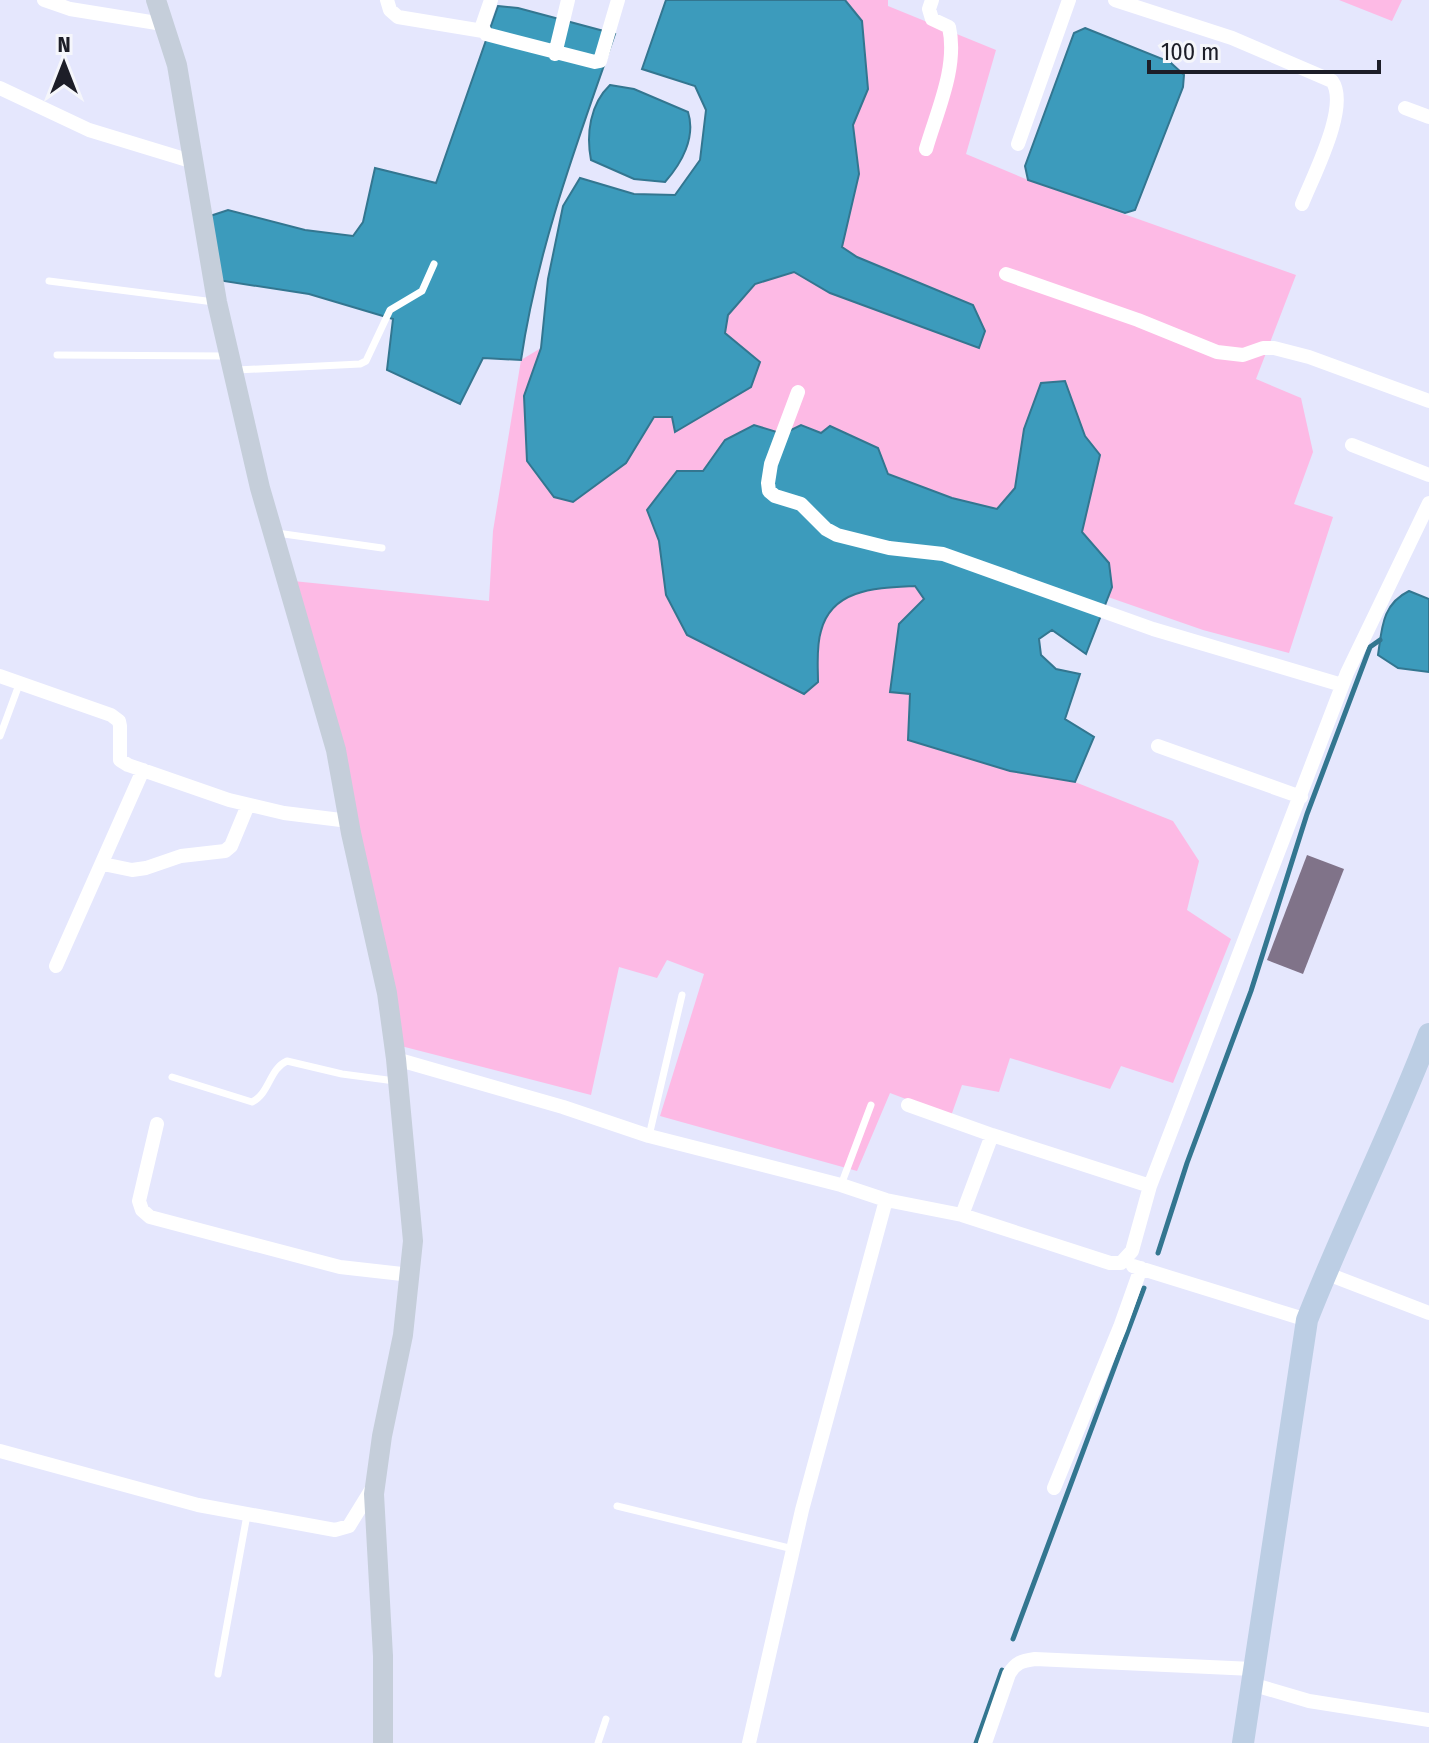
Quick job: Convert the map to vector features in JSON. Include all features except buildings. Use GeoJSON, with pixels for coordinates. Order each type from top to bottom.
{"type":"FeatureCollection","features":[{"type":"Feature","properties":{"kind":"main road"},"geometry":{"type":"LineString","coordinates":[[1243,1743],[1307,1320],[1325,1273],[1402,1104],[1429,1034]]}},
{"type":"Feature","properties":{"kind":"street"},"geometry":{"type":"LineString","coordinates":[[44,0],[70,9],[163,24]]}},
{"type":"Feature","properties":{"kind":"street"},"geometry":{"type":"LineString","coordinates":[[156,0],[177,65],[217,302],[260,488],[336,750],[387,993],[399,1081],[413,1241],[403,1335],[375,1483],[383,1656],[383,1743]]}},
{"type":"Feature","properties":{"kind":"street"},"geometry":{"type":"LineString","coordinates":[[387,0],[390,10],[398,17],[483,31],[586,61],[600,61],[618,0]]}},
{"type":"Feature","properties":{"kind":"street"},"geometry":{"type":"LineString","coordinates":[[483,31],[491,0]]}},
{"type":"Feature","properties":{"kind":"street"},"geometry":{"type":"LineString","coordinates":[[555,54],[568,0]]}},
{"type":"Feature","properties":{"kind":"street"},"geometry":{"type":"LineString","coordinates":[[926,149],[949,71],[951,53],[949,27],[932,19],[929,9],[932,0]]}},
{"type":"Feature","properties":{"kind":"street"},"geometry":{"type":"LineString","coordinates":[[1018,144],[1069,0]]}},
{"type":"Feature","properties":{"kind":"street"},"geometry":{"type":"LineString","coordinates":[[1115,0],[1232,38],[1332,81],[1338,89],[1337,111],[1302,204]]}},
{"type":"Feature","properties":{"kind":"street"},"geometry":{"type":"LineString","coordinates":[[0,88],[89,130],[194,162]]}},
{"type":"Feature","properties":{"kind":"street"},"geometry":{"type":"LineString","coordinates":[[1405,108],[1429,117]]}},
{"type":"Feature","properties":{"kind":"street"},"geometry":{"type":"LineString","coordinates":[[1006,274],[1138,320],[1217,352],[1243,355],[1263,348],[1274,348],[1309,357],[1429,401]]}},
{"type":"Feature","properties":{"kind":"street"},"geometry":{"type":"LineString","coordinates":[[798,392],[771,464],[769,491],[801,504],[826,529],[837,535],[889,548],[943,554],[1153,629],[1342,685]]}},
{"type":"Feature","properties":{"kind":"street"},"geometry":{"type":"LineString","coordinates":[[1352,445],[1429,475]]}},
{"type":"Feature","properties":{"kind":"street"},"geometry":{"type":"LineString","coordinates":[[1121,1263],[1132,1251],[1150,1186],[1342,685],[1429,503]]}},
{"type":"Feature","properties":{"kind":"street"},"geometry":{"type":"LineString","coordinates":[[0,676],[111,715],[120,726],[120,760],[143,770],[248,805],[349,821]]}},
{"type":"Feature","properties":{"kind":"street"},"geometry":{"type":"LineString","coordinates":[[1158,746],[1301,797]]}},
{"type":"Feature","properties":{"kind":"street"},"geometry":{"type":"LineString","coordinates":[[56,966],[143,770]]}},
{"type":"Feature","properties":{"kind":"street"},"geometry":{"type":"LineString","coordinates":[[103,864],[132,870],[181,856],[225,851],[231,846],[248,805]]}},
{"type":"Feature","properties":{"kind":"street"},"geometry":{"type":"LineString","coordinates":[[396,1059],[563,1107],[649,1136],[841,1185],[886,1200],[962,1215],[1110,1263],[1141,1268],[1307,1320]]}},
{"type":"Feature","properties":{"kind":"street"},"geometry":{"type":"LineString","coordinates":[[908,1105],[1150,1186]]}},
{"type":"Feature","properties":{"kind":"street"},"geometry":{"type":"LineString","coordinates":[[157,1124],[139,1201],[142,1210],[150,1217],[327,1264],[411,1275]]}},
{"type":"Feature","properties":{"kind":"street"},"geometry":{"type":"LineString","coordinates":[[962,1215],[992,1135]]}},
{"type":"Feature","properties":{"kind":"street"},"geometry":{"type":"LineString","coordinates":[[749,1743],[794,1549],[886,1200]]}},
{"type":"Feature","properties":{"kind":"street"},"geometry":{"type":"LineString","coordinates":[[1054,1488],[1141,1268]]}},
{"type":"Feature","properties":{"kind":"street"},"geometry":{"type":"LineString","coordinates":[[1325,1273],[1429,1313]]}},
{"type":"Feature","properties":{"kind":"street"},"geometry":{"type":"LineString","coordinates":[[0,1451],[198,1505],[343,1530],[349,1526],[375,1483]]}},
{"type":"Feature","properties":{"kind":"street"},"geometry":{"type":"LineString","coordinates":[[985,1743],[1009,1674],[1021,1661],[1035,1659],[1252,1677],[1309,1701],[1429,1720]]}},
{"type":"Feature","properties":{"kind":"lane"},"geometry":{"type":"LineString","coordinates":[[57,355],[232,363],[360,364],[366,361],[390,310],[422,291],[434,264]]}},
{"type":"Feature","properties":{"kind":"lane"},"geometry":{"type":"LineString","coordinates":[[49,281],[217,302]]}},
{"type":"Feature","properties":{"kind":"lane"},"geometry":{"type":"LineString","coordinates":[[273,533],[382,548]]}},
{"type":"Feature","properties":{"kind":"lane"},"geometry":{"type":"LineString","coordinates":[[0,736],[20,682]]}},
{"type":"Feature","properties":{"kind":"lane"},"geometry":{"type":"LineString","coordinates":[[649,1136],[682,995]]}},
{"type":"Feature","properties":{"kind":"lane"},"geometry":{"type":"LineString","coordinates":[[172,1077],[252,1102],[264,1094],[280,1064],[287,1061],[342,1074],[399,1081]]}},
{"type":"Feature","properties":{"kind":"lane"},"geometry":{"type":"LineString","coordinates":[[841,1185],[871,1105]]}},
{"type":"Feature","properties":{"kind":"lane"},"geometry":{"type":"LineString","coordinates":[[617,1506],[794,1549]]}},
{"type":"Feature","properties":{"kind":"lane"},"geometry":{"type":"LineString","coordinates":[[218,1674],[247,1513]]}},
{"type":"Feature","properties":{"kind":"lane"},"geometry":{"type":"LineString","coordinates":[[598,1743],[606,1719]]}},
{"type":"Feature","properties":{"kind":"shaded area"},"geometry":{"type":"Polygon","coordinates":[[[845,0],[888,0],[888,6],[996,50],[966,154],[1028,180],[1296,275],[1256,379],[1301,398],[1313,452],[1294,504],[1333,517],[1289,653],[1203,630],[1108,597],[1111,577],[1106,561],[1082,532],[1100,455],[1085,436],[1065,381],[1024,429],[1015,488],[997,509],[952,498],[888,474],[821,433],[725,440],[703,471],[647,510],[659,541],[666,595],[687,635],[741,661],[817,682],[819,637],[835,606],[859,593],[915,586],[924,599],[891,692],[910,693],[1010,771],[1075,782],[1173,821],[1199,861],[1187,910],[1231,939],[1173,1083],[1121,1066],[1110,1089],[1010,1058],[999,1092],[962,1085],[951,1116],[890,1093],[857,1171],[660,1116],[704,974],[667,960],[657,978],[619,967],[591,1095],[397,1045],[293,581],[489,601],[493,531],[521,360],[541,348],[524,396],[626,463],[654,417],[672,417],[676,432],[760,362],[725,334],[728,315],[755,284],[794,272],[830,293],[857,257],[842,247],[859,174],[853,125],[868,89],[862,21],[845,0]]]}},
{"type":"Feature","properties":{"kind":"shaded area"},"geometry":{"type":"Polygon","coordinates":[[[1339,0],[1402,0],[1392,21],[1339,0]]]}},
{"type":"Feature","properties":{"kind":"water"},"geometry":{"type":"Polygon","coordinates":[[[666,0],[845,0],[862,21],[868,89],[853,125],[859,174],[842,247],[857,257],[973,305],[985,331],[979,348],[830,293],[794,272],[755,284],[728,315],[725,333],[760,362],[751,387],[675,432],[672,417],[654,417],[626,463],[573,502],[554,497],[527,461],[524,396],[541,348],[548,279],[563,206],[580,178],[634,194],[675,195],[700,160],[706,110],[695,86],[642,69],[666,0]]]}},
{"type":"Feature","properties":{"kind":"water"},"geometry":{"type":"Polygon","coordinates":[[[498,6],[518,8],[615,34],[548,235],[521,360],[483,358],[460,404],[387,370],[393,319],[309,294],[211,279],[204,218],[228,210],[305,230],[353,236],[363,222],[375,168],[436,183],[498,6]]]}},
{"type":"Feature","properties":{"kind":"water"},"geometry":{"type":"Polygon","coordinates":[[[1085,28],[1170,62],[1184,75],[1183,87],[1135,210],[1125,213],[1028,180],[1025,166],[1074,33],[1085,28]]]}},
{"type":"Feature","properties":{"kind":"water"},"geometry":{"type":"Polygon","coordinates":[[[610,85],[634,89],[688,112],[689,140],[677,167],[665,182],[634,179],[591,160],[591,120],[598,101],[610,85]]]}},
{"type":"Feature","properties":{"kind":"water"},"geometry":{"type":"Polygon","coordinates":[[[1065,381],[1085,436],[1100,455],[1082,532],[1109,563],[1112,587],[1086,654],[1052,630],[1039,639],[1041,655],[1056,669],[1080,674],[1065,719],[1094,737],[1075,782],[1010,771],[908,740],[910,694],[890,692],[899,624],[924,599],[915,586],[858,593],[835,606],[819,637],[818,682],[804,694],[687,635],[666,595],[659,541],[647,510],[677,471],[703,471],[725,440],[754,425],[783,434],[801,425],[821,433],[830,426],[878,448],[888,474],[952,498],[997,509],[1015,488],[1024,429],[1041,383],[1065,381]]]}},
{"type":"Feature","properties":{"kind":"water"},"geometry":{"type":"Polygon","coordinates":[[[1409,591],[1429,599],[1429,672],[1398,668],[1378,655],[1388,610],[1409,591]]]}},
{"type":"Feature","properties":{"kind":"waterway"},"geometry":{"type":"LineString","coordinates":[[1158,1253],[1187,1163],[1251,991],[1307,814],[1370,647],[1380,640]]}},
{"type":"Feature","properties":{"kind":"waterway"},"geometry":{"type":"LineString","coordinates":[[1013,1639],[1144,1288]]}},
{"type":"Feature","properties":{"kind":"waterway"},"geometry":{"type":"LineString","coordinates":[[976,1743],[1002,1670]]}}]}
